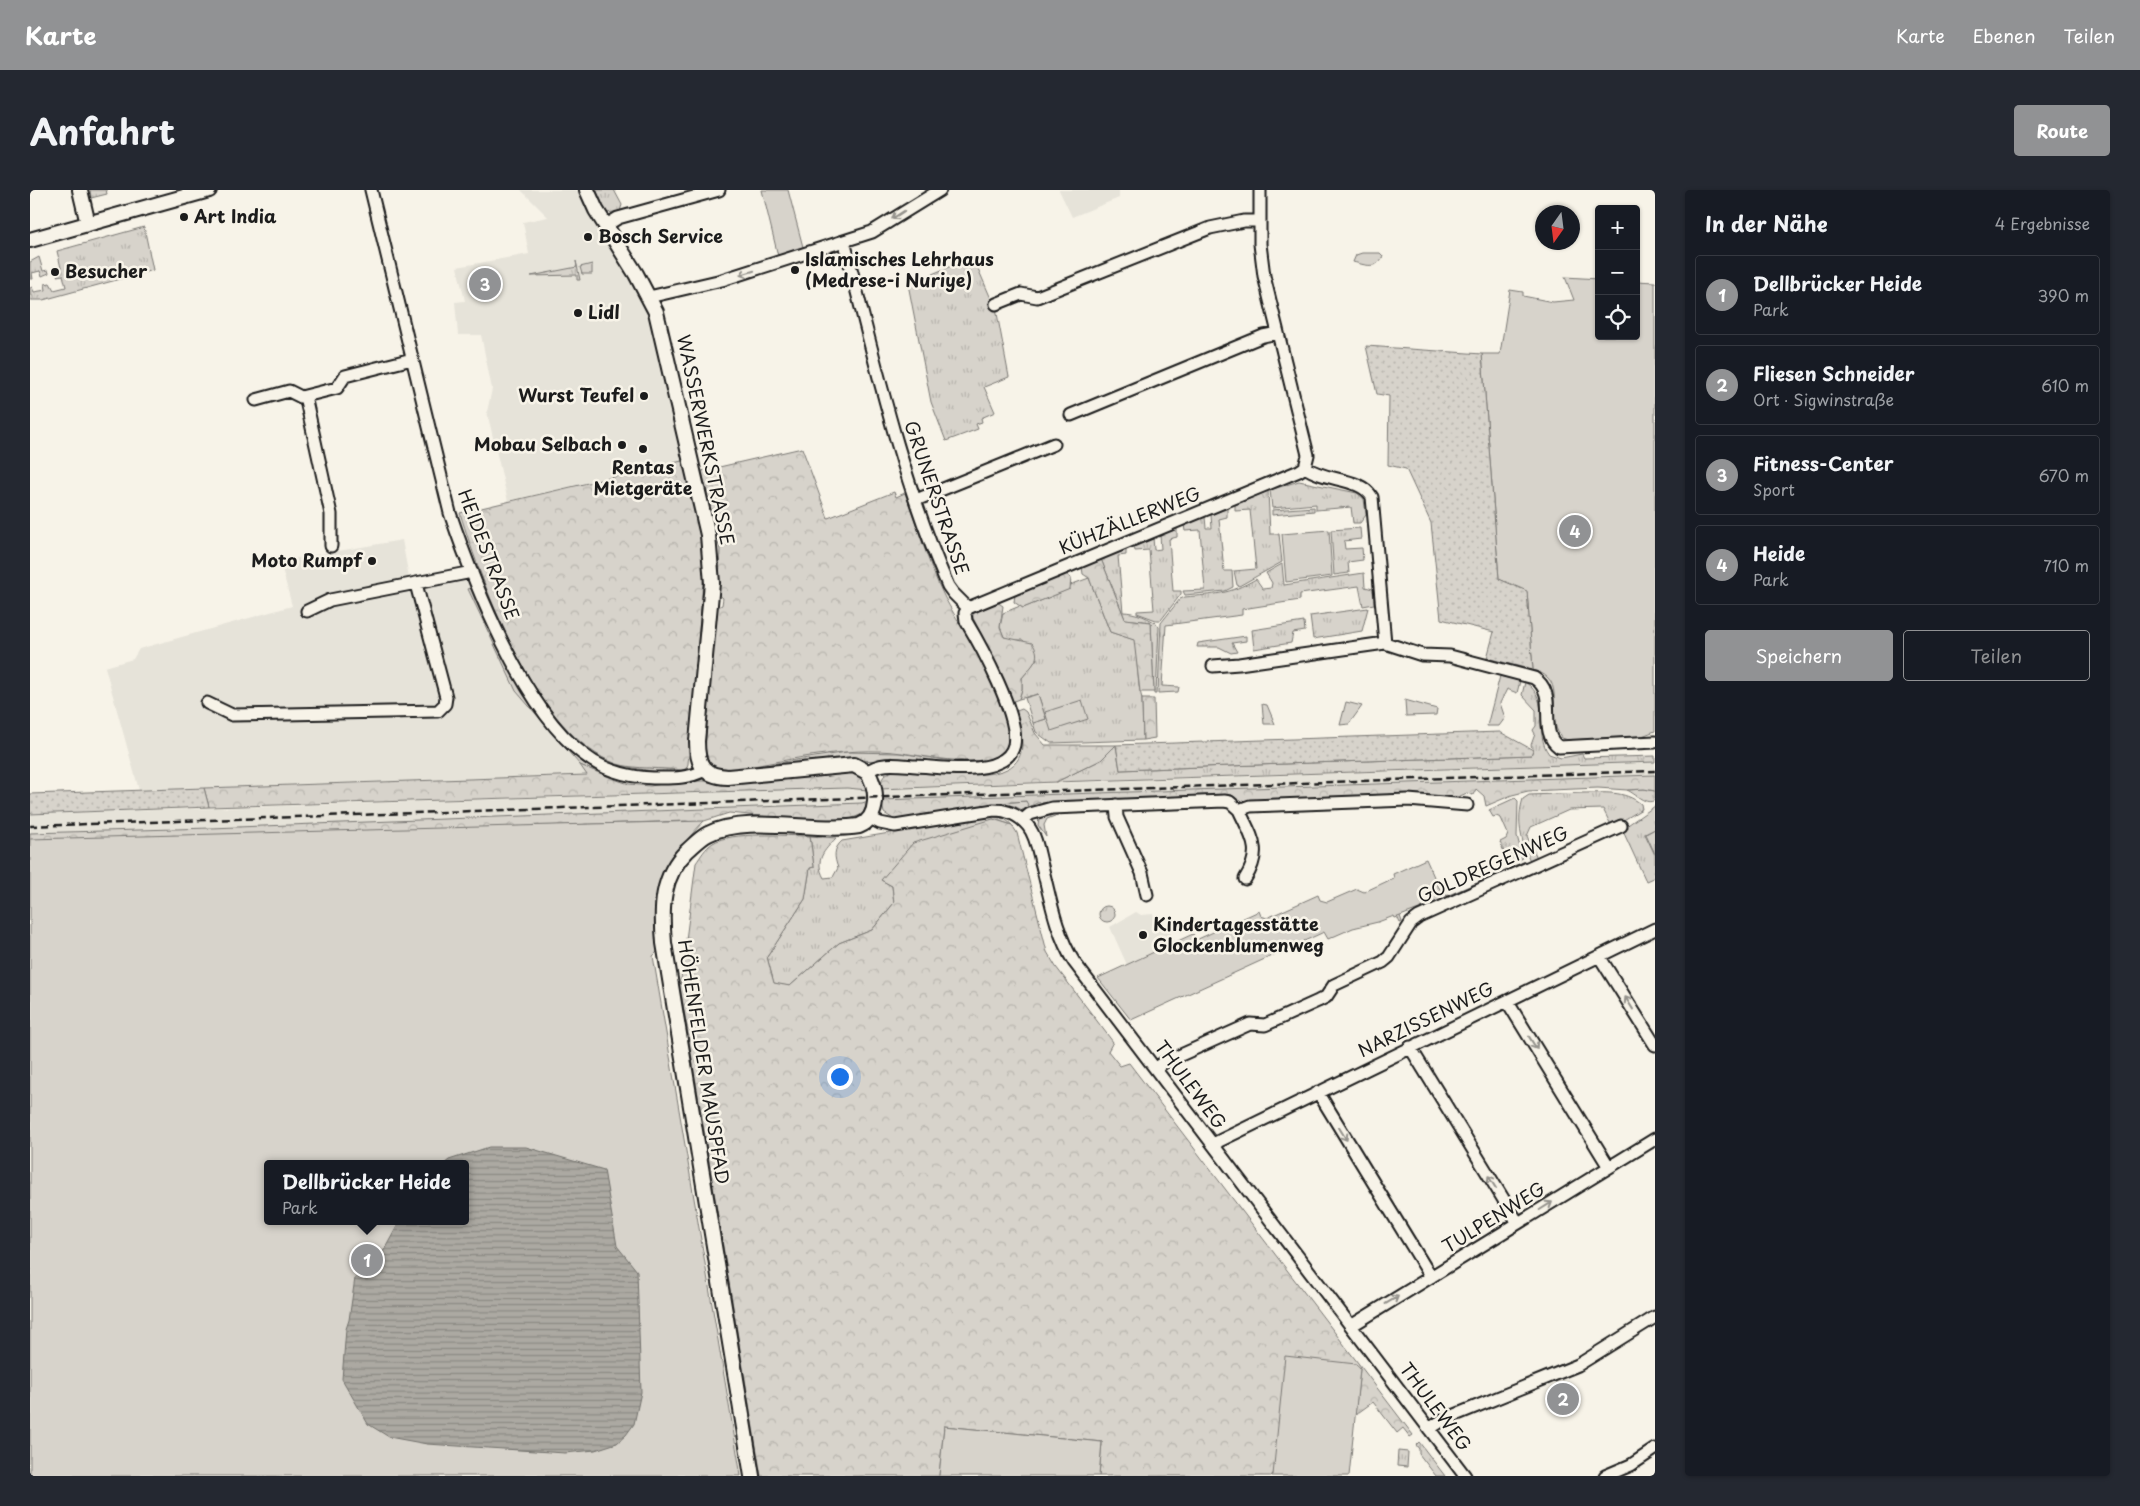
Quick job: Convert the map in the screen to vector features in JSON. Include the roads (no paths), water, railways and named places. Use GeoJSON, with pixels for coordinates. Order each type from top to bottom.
{"type":"FeatureCollection","features":[{"type":"Feature","properties":{"kind":"main road"},"geometry":{"type":"LineString","coordinates":[[80,190],[88,224]]}},
{"type":"Feature","properties":{"kind":"main road"},"geometry":{"type":"LineString","coordinates":[[30,240],[209,190]]}},
{"type":"Feature","properties":{"kind":"main road","name":"WASSERWERKSTRASSE"},"geometry":{"type":"LineString","coordinates":[[587,190],[606,226],[649,297],[661,328],[710,547],[712,582],[698,742],[698,758],[705,770]]}},
{"type":"Feature","properties":{"kind":"main road"},"geometry":{"type":"LineString","coordinates":[[705,770],[714,775],[728,777],[846,765],[858,766],[867,772],[874,788],[874,806],[870,818]]}},
{"type":"Feature","properties":{"kind":"main road","name":"HÖHENFELDER MAUSPFAD"},"geometry":{"type":"LineString","coordinates":[[752,1476],[664,943],[664,896],[668,878],[680,859],[699,840],[714,832],[741,826],[855,826],[863,824],[870,818]]}},
{"type":"Feature","properties":{"kind":"street","name":"HEIDESTRASSE"},"geometry":{"type":"LineString","coordinates":[[371,190],[442,485],[462,548],[472,572],[501,636],[527,686],[554,726],[578,750],[604,767],[636,777],[686,778],[705,770]]}},
{"type":"Feature","properties":{"kind":"street"},"geometry":{"type":"LineString","coordinates":[[606,226],[618,218],[719,190]]}},
{"type":"Feature","properties":{"kind":"street"},"geometry":{"type":"LineString","coordinates":[[649,297],[722,280],[876,230],[940,190]]}},
{"type":"Feature","properties":{"kind":"street"},"geometry":{"type":"LineString","coordinates":[[1260,190],[1264,276],[1308,455],[1305,467],[1317,474],[1360,485],[1372,497],[1385,642]]}},
{"type":"Feature","properties":{"kind":"street"},"geometry":{"type":"LineString","coordinates":[[996,304],[1021,294],[1037,298],[1210,228],[1244,221],[1260,221]]}},
{"type":"Feature","properties":{"kind":"street","name":"GRUNERSTRASSE"},"geometry":{"type":"LineString","coordinates":[[844,241],[892,427],[916,500],[948,586],[968,608]]}},
{"type":"Feature","properties":{"kind":"street"},"geometry":{"type":"LineString","coordinates":[[1071,416],[1263,336],[1278,333]]}},
{"type":"Feature","properties":{"kind":"street"},"geometry":{"type":"LineString","coordinates":[[256,400],[289,391],[301,397],[338,388],[345,376],[412,358]]}},
{"type":"Feature","properties":{"kind":"street"},"geometry":{"type":"LineString","coordinates":[[305,396],[331,514],[331,546]]}},
{"type":"Feature","properties":{"kind":"street"},"geometry":{"type":"LineString","coordinates":[[916,500],[1054,444]]}},
{"type":"Feature","properties":{"kind":"street","name":"KÜHZÄLLERWEG"},"geometry":{"type":"LineString","coordinates":[[968,608],[1292,475],[1305,467]]}},
{"type":"Feature","properties":{"kind":"street"},"geometry":{"type":"LineString","coordinates":[[307,611],[330,600],[472,572]]}},
{"type":"Feature","properties":{"kind":"street"},"geometry":{"type":"LineString","coordinates":[[207,703],[232,715],[438,711],[445,704],[446,698],[416,584]]}},
{"type":"Feature","properties":{"kind":"street"},"geometry":{"type":"LineString","coordinates":[[867,772],[875,766],[886,765],[950,767],[991,765],[1002,761],[1010,753],[1015,738],[1010,719],[994,672],[966,621],[965,614],[968,608]]}},
{"type":"Feature","properties":{"kind":"street"},"geometry":{"type":"LineString","coordinates":[[1213,666],[1240,664],[1385,642],[1422,655],[1450,656],[1534,678],[1546,691],[1549,732],[1554,744],[1559,747],[1655,742]]}},
{"type":"Feature","properties":{"kind":"street"},"geometry":{"type":"LineString","coordinates":[[1239,810],[1250,806],[1408,800],[1468,805]]}},
{"type":"Feature","properties":{"kind":"street"},"geometry":{"type":"LineString","coordinates":[[870,818],[880,823],[895,826],[994,810],[1010,813],[1022,820],[1030,814],[1052,808],[1224,801],[1230,802],[1239,810],[1255,847],[1254,864],[1245,879]]}},
{"type":"Feature","properties":{"kind":"street"},"geometry":{"type":"LineString","coordinates":[[1116,805],[1117,817],[1142,873],[1147,895]]}},
{"type":"Feature","properties":{"kind":"street","name":"THULEWEG"},"geometry":{"type":"LineString","coordinates":[[1022,820],[1032,833],[1036,843],[1064,944],[1074,962],[1465,1476]]}},
{"type":"Feature","properties":{"kind":"street","name":"GOLDREGENWEG"},"geometry":{"type":"LineString","coordinates":[[1156,1069],[1250,1024],[1265,1025],[1326,997],[1334,986],[1376,966],[1390,957],[1411,923],[1419,917],[1621,826]]}},
{"type":"Feature","properties":{"kind":"street","name":"NARZISSENWEG"},"geometry":{"type":"LineString","coordinates":[[1213,1144],[1655,928]]}},
{"type":"Feature","properties":{"kind":"street"},"geometry":{"type":"LineString","coordinates":[[1599,956],[1655,1044]]}},
{"type":"Feature","properties":{"kind":"street"},"geometry":{"type":"LineString","coordinates":[[1507,1001],[1609,1167]]}},
{"type":"Feature","properties":{"kind":"street"},"geometry":{"type":"LineString","coordinates":[[1410,1047],[1518,1223]]}},
{"type":"Feature","properties":{"kind":"street"},"geometry":{"type":"LineString","coordinates":[[1318,1092],[1431,1277]]}},
{"type":"Feature","properties":{"kind":"street","name":"TULPENWEG"},"geometry":{"type":"LineString","coordinates":[[1351,1326],[1655,1139]]}},
{"type":"Feature","properties":{"kind":"street"},"geometry":{"type":"LineString","coordinates":[[1430,1429],[1443,1420],[1578,1365],[1655,1317]]}},
{"type":"Feature","properties":{"kind":"street"},"geometry":{"type":"LineString","coordinates":[[1605,1476],[1632,1465],[1655,1449]]}},
{"type":"Feature","properties":{"kind":"railway"},"geometry":{"type":"LineString","coordinates":[[30,826],[1655,771]]}},
{"type":"Feature","properties":{"kind":"place","name":"Art India"},"geometry":{"type":"Point","coordinates":[184,217]}},
{"type":"Feature","properties":{"kind":"place","name":"Bosch Service"},"geometry":{"type":"Point","coordinates":[588,237]}},
{"type":"Feature","properties":{"kind":"place","name":"Islamisches Lehrhaus (Medrese-i Nuriye)"},"geometry":{"type":"Point","coordinates":[795,270]}},
{"type":"Feature","properties":{"kind":"place","name":"Besucher"},"geometry":{"type":"Point","coordinates":[55,272]}},
{"type":"Feature","properties":{"kind":"place","name":"Fitness-Center"},"geometry":{"type":"Point","coordinates":[485,284]}},
{"type":"Feature","properties":{"kind":"place","name":"Lidl"},"geometry":{"type":"Point","coordinates":[578,313]}},
{"type":"Feature","properties":{"kind":"place","name":"Wurst Teufel"},"geometry":{"type":"Point","coordinates":[644,396]}},
{"type":"Feature","properties":{"kind":"place","name":"Mobau Selbach"},"geometry":{"type":"Point","coordinates":[622,445]}},
{"type":"Feature","properties":{"kind":"place","name":"Rentas Mietgeräte"},"geometry":{"type":"Point","coordinates":[643,449]}},
{"type":"Feature","properties":{"kind":"place","name":"Heide"},"geometry":{"type":"Point","coordinates":[1575,531]}},
{"type":"Feature","properties":{"kind":"place","name":"Moto Rumpf"},"geometry":{"type":"Point","coordinates":[372,561]}},
{"type":"Feature","properties":{"kind":"place","name":"Kindertagesstätte Glockenblumenweg"},"geometry":{"type":"Point","coordinates":[1143,935]}},
{"type":"Feature","properties":{"kind":"place","name":"Dellbrücker Heide"},"geometry":{"type":"Point","coordinates":[367,1260]}},
{"type":"Feature","properties":{"kind":"place","name":"Fliesen Schneider"},"geometry":{"type":"Point","coordinates":[1563,1399]}}]}
